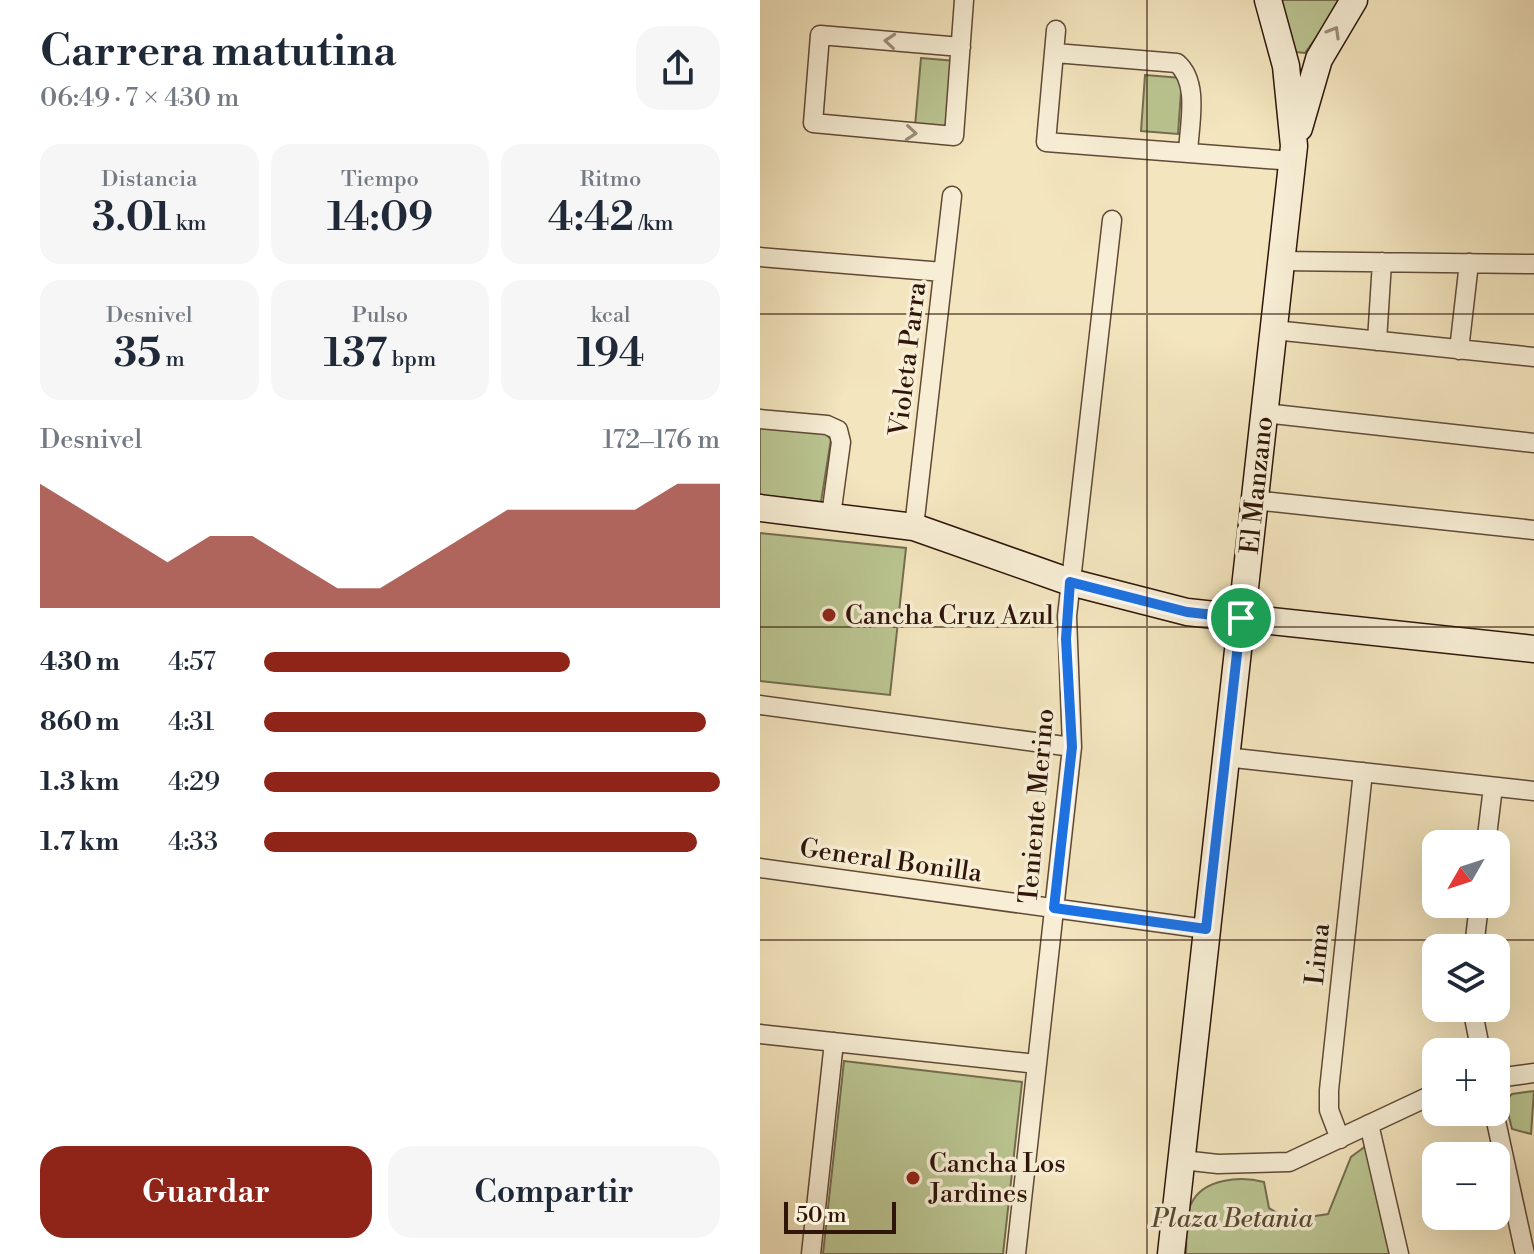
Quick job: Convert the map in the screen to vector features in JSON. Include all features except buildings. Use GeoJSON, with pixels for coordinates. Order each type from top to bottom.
{"type":"FeatureCollection","features":[{"type":"Feature","properties":{"kind":"street"},"geometry":{"type":"LineString","coordinates":[[961,47],[820,35],[813,123],[954,136],[961,47],[964,0]]}},
{"type":"Feature","properties":{"kind":"street","name":"El Manzano"},"geometry":{"type":"LineString","coordinates":[[1268,0],[1286,66],[1294,154]]}},
{"type":"Feature","properties":{"kind":"street","name":"El Manzano"},"geometry":{"type":"LineString","coordinates":[[1171,1254],[1294,154],[1317,66],[1354,0]]}},
{"type":"Feature","properties":{"kind":"street"},"geometry":{"type":"LineString","coordinates":[[1056,30],[1046,142],[1188,153],[1294,154]]}},
{"type":"Feature","properties":{"kind":"street"},"geometry":{"type":"LineString","coordinates":[[1055,53],[1177,63],[1186,71],[1191,85],[1188,153]]}},
{"type":"Feature","properties":{"kind":"street"},"geometry":{"type":"LineString","coordinates":[[1286,66],[1317,66]]}},
{"type":"Feature","properties":{"kind":"street","name":"Violeta Parra"},"geometry":{"type":"LineString","coordinates":[[914,527],[952,196]]}},
{"type":"Feature","properties":{"kind":"street","name":"Teniente Merino"},"geometry":{"type":"LineString","coordinates":[[1016,1254],[1072,747],[1066,639],[1070,582],[1112,220]]}},
{"type":"Feature","properties":{"kind":"street"},"geometry":{"type":"LineString","coordinates":[[760,257],[943,272]]}},
{"type":"Feature","properties":{"kind":"street"},"geometry":{"type":"LineString","coordinates":[[1281,261],[1534,264]]}},
{"type":"Feature","properties":{"kind":"street"},"geometry":{"type":"LineString","coordinates":[[1377,341],[1382,262]]}},
{"type":"Feature","properties":{"kind":"street"},"geometry":{"type":"LineString","coordinates":[[1459,350],[1469,263]]}},
{"type":"Feature","properties":{"kind":"street"},"geometry":{"type":"LineString","coordinates":[[1274,330],[1534,357]]}},
{"type":"Feature","properties":{"kind":"street"},"geometry":{"type":"LineString","coordinates":[[1264,413],[1534,443]]}},
{"type":"Feature","properties":{"kind":"street"},"geometry":{"type":"LineString","coordinates":[[760,419],[827,425],[838,430],[841,442],[831,516]]}},
{"type":"Feature","properties":{"kind":"street"},"geometry":{"type":"LineString","coordinates":[[1254,500],[1534,530]]}},
{"type":"Feature","properties":{"kind":"street"},"geometry":{"type":"LineString","coordinates":[[760,508],[914,527],[1070,582],[1187,612],[1534,649]]}},
{"type":"Feature","properties":{"kind":"street"},"geometry":{"type":"LineString","coordinates":[[760,705],[1072,747]]}},
{"type":"Feature","properties":{"kind":"street"},"geometry":{"type":"LineString","coordinates":[[1225,757],[1534,791]]}},
{"type":"Feature","properties":{"kind":"street","name":"Lima"},"geometry":{"type":"LineString","coordinates":[[1340,1139],[1329,1110],[1329,1090],[1363,772]]}},
{"type":"Feature","properties":{"kind":"street"},"geometry":{"type":"LineString","coordinates":[[1488,830],[1493,787]]}},
{"type":"Feature","properties":{"kind":"street","name":"General Bonilla"},"geometry":{"type":"LineString","coordinates":[[760,868],[1206,929]]}},
{"type":"Feature","properties":{"kind":"street"},"geometry":{"type":"LineString","coordinates":[[760,1034],[1037,1064]]}},
{"type":"Feature","properties":{"kind":"street"},"geometry":{"type":"LineString","coordinates":[[811,1254],[834,1042]]}},
{"type":"Feature","properties":{"kind":"street"},"geometry":{"type":"LineString","coordinates":[[1510,1076],[1534,1073]]}},
{"type":"Feature","properties":{"kind":"street"},"geometry":{"type":"LineString","coordinates":[[1182,1160],[1276,1164],[1302,1158],[1422,1099]]}},
{"type":"Feature","properties":{"kind":"street"},"geometry":{"type":"LineString","coordinates":[[1369,1124],[1399,1254]]}},
{"type":"Feature","properties":{"kind":"street"},"geometry":{"type":"LineString","coordinates":[[1497,1126],[1525,1254]]}},
{"type":"Feature","properties":{"kind":"green space"},"geometry":{"type":"Polygon","coordinates":[[[1281,0],[1343,0],[1305,53],[1296,52],[1281,0]]]}},
{"type":"Feature","properties":{"kind":"green space"},"geometry":{"type":"Polygon","coordinates":[[[921,58],[956,61],[950,129],[915,126],[921,58]]]}},
{"type":"Feature","properties":{"kind":"green space"},"geometry":{"type":"Polygon","coordinates":[[[1145,75],[1182,78],[1178,134],[1141,131],[1145,75]]]}},
{"type":"Feature","properties":{"kind":"green space"},"geometry":{"type":"Polygon","coordinates":[[[760,427],[823,432],[831,439],[821,502],[760,495],[760,427]]]}},
{"type":"Feature","properties":{"kind":"green space","name":"Cancha Cruz Azul"},"geometry":{"type":"Polygon","coordinates":[[[760,533],[906,548],[890,695],[760,681],[760,533]]]}},
{"type":"Feature","properties":{"kind":"green space","name":"Cancha Los Jardines"},"geometry":{"type":"Polygon","coordinates":[[[844,1061],[1022,1082],[1003,1254],[823,1254],[844,1061]]]}},
{"type":"Feature","properties":{"kind":"green space"},"geometry":{"type":"Polygon","coordinates":[[[1534,1091],[1531,1134],[1512,1129],[1512,1094],[1534,1091]]]}},
{"type":"Feature","properties":{"kind":"green space","name":"Plaza Betania"},"geometry":{"type":"Polygon","coordinates":[[[1370,1143],[1395,1254],[1186,1254],[1189,1209],[1204,1189],[1234,1179],[1264,1182],[1269,1208],[1289,1220],[1328,1214],[1351,1157],[1370,1143]]]}},
{"type":"Feature","properties":{"kind":"place","name":"Cancha Cruz Azul"},"geometry":{"type":"Point","coordinates":[829,615]}},
{"type":"Feature","properties":{"kind":"place","name":"Cancha Los Jardines"},"geometry":{"type":"Point","coordinates":[913,1178]}},
{"type":"Feature","properties":{"kind":"route"},"geometry":{"type":"LineString","coordinates":[[1070,582],[1187,612],[1241,618],[1206,929],[1054,908],[1072,747],[1073,712],[1066,639],[1070,582]]}}]}
